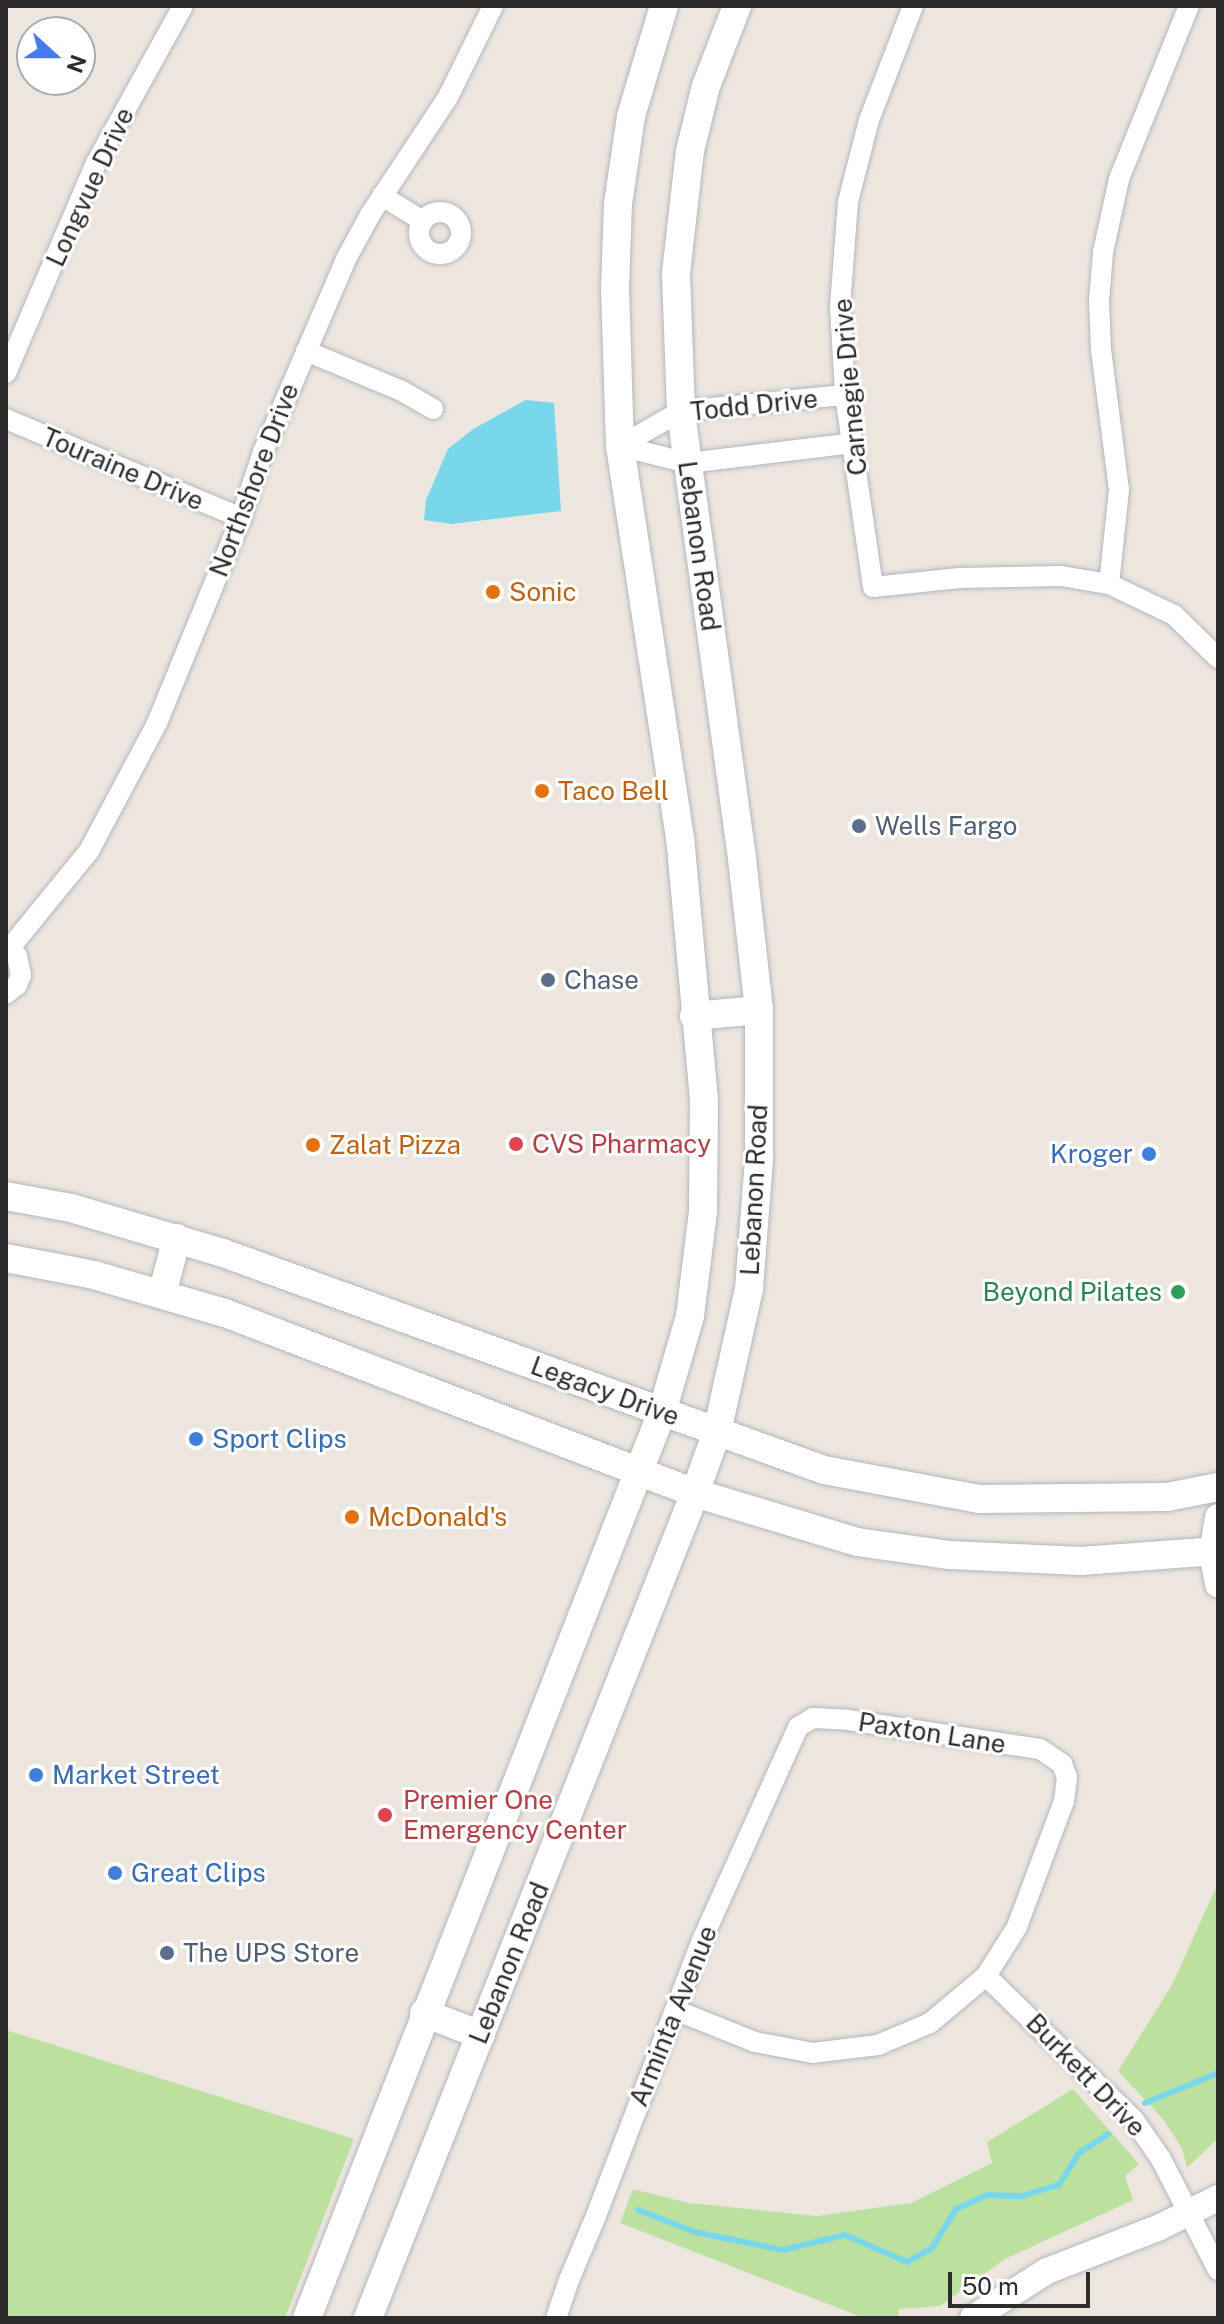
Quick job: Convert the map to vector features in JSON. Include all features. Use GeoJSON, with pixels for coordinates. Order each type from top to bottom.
{"type":"FeatureCollection","features":[{"type":"Feature","properties":{"kind":"main road","name":"Lebanon Road"},"geometry":{"type":"LineString","coordinates":[[307,2318],[662,1412],[690,1316],[703,1211],[704,1100],[680,838],[620,446],[615,289],[618,204],[631,116],[664,6]]}},
{"type":"Feature","properties":{"kind":"main road","name":"Lebanon Road"},"geometry":{"type":"LineString","coordinates":[[368,2318],[695,1493],[717,1432],[749,1289],[759,1158],[759,1010],[681,411],[676,273],[690,151],[706,86],[737,6]]}},
{"type":"Feature","properties":{"kind":"main road"},"geometry":{"type":"LineString","coordinates":[[694,1016],[759,1010]]}},
{"type":"Feature","properties":{"kind":"main road","name":"Legacy Drive"},"geometry":{"type":"LineString","coordinates":[[6,1196],[71,1208],[177,1238],[824,1470],[979,1499],[1167,1497],[1218,1487]]}},
{"type":"Feature","properties":{"kind":"main road"},"geometry":{"type":"LineString","coordinates":[[162,1294],[177,1238]]}},
{"type":"Feature","properties":{"kind":"main road"},"geometry":{"type":"LineString","coordinates":[[6,1258],[94,1275],[225,1313],[695,1493],[857,1542],[950,1555],[1081,1561],[1215,1552]]}},
{"type":"Feature","properties":{"kind":"main road"},"geometry":{"type":"LineString","coordinates":[[424,2013],[481,2035]]}},
{"type":"Feature","properties":{"kind":"street","name":"Longvue Drive"},"geometry":{"type":"LineString","coordinates":[[6,373],[96,163],[183,6]]}},
{"type":"Feature","properties":{"kind":"street","name":"Northshore Drive"},"geometry":{"type":"LineString","coordinates":[[8,948],[89,851],[157,723],[241,518],[263,452],[346,259],[382,196],[448,97],[493,6]]}},
{"type":"Feature","properties":{"kind":"street","name":"Carnegie Drive"},"geometry":{"type":"LineString","coordinates":[[913,6],[869,120],[848,202],[840,307],[845,395],[873,587],[960,578],[1061,576],[1109,584]]}},
{"type":"Feature","properties":{"kind":"street"},"geometry":{"type":"LineString","coordinates":[[1189,6],[1119,179],[1103,252],[1099,301],[1101,350],[1119,490],[1109,584],[1174,615],[1218,658]]}},
{"type":"Feature","properties":{"kind":"street"},"geometry":{"type":"LineString","coordinates":[[382,196],[423,221]]}},
{"type":"Feature","properties":{"kind":"street"},"geometry":{"type":"LineString","coordinates":[[306,351],[402,391],[433,409]]}},
{"type":"Feature","properties":{"kind":"street","name":"Todd Drive"},"geometry":{"type":"LineString","coordinates":[[620,446],[681,411],[845,395]]}},
{"type":"Feature","properties":{"kind":"street","name":"Touraine Drive"},"geometry":{"type":"LineString","coordinates":[[6,419],[241,518]]}},
{"type":"Feature","properties":{"kind":"street","name":"Todd Drive"},"geometry":{"type":"LineString","coordinates":[[620,446],[688,463],[853,443]]}},
{"type":"Feature","properties":{"kind":"street"},"geometry":{"type":"LineString","coordinates":[[6,994],[17,985],[21,975],[17,956],[8,948]]}},
{"type":"Feature","properties":{"kind":"street"},"geometry":{"type":"LineString","coordinates":[[1218,1517],[1215,1552],[1218,1584]]}},
{"type":"Feature","properties":{"kind":"street","name":"Paxton Lane"},"geometry":{"type":"LineString","coordinates":[[804,1721],[827,1718],[848,1720],[1040,1749],[1058,1759],[1067,1777],[1064,1801],[1017,1927],[986,1976]]}},
{"type":"Feature","properties":{"kind":"street","name":"Arminta Avenue"},"geometry":{"type":"LineString","coordinates":[[556,2318],[675,2010],[779,1763],[804,1721]]}},
{"type":"Feature","properties":{"kind":"street"},"geometry":{"type":"LineString","coordinates":[[675,2010],[782,2049],[843,2051],[892,2041],[920,2029],[954,2005],[986,1976]]}},
{"type":"Feature","properties":{"kind":"street","name":"Burkett Drive"},"geometry":{"type":"LineString","coordinates":[[986,1976],[1134,2120],[1161,2159],[1218,2270]]}},
{"type":"Feature","properties":{"kind":"street"},"geometry":{"type":"LineString","coordinates":[[973,2318],[1047,2271],[1187,2214],[1218,2198]]}},
{"type":"Feature","properties":{"kind":"green space"},"geometry":{"type":"Polygon","coordinates":[[[1218,1883],[1218,2138],[1187,2168],[1182,2148],[1162,2118],[1118,2071],[1172,1985],[1218,1883]]]}},
{"type":"Feature","properties":{"kind":"green space"},"geometry":{"type":"Polygon","coordinates":[[[6,2030],[354,2139],[285,2318],[6,2318],[6,2030]]]}},
{"type":"Feature","properties":{"kind":"green space"},"geometry":{"type":"Polygon","coordinates":[[[1073,2089],[1139,2164],[1125,2176],[1133,2200],[1005,2259],[940,2306],[899,2309],[898,2318],[864,2318],[620,2223],[633,2189],[689,2203],[817,2216],[911,2203],[992,2163],[987,2142],[1073,2089]]]}},
{"type":"Feature","properties":{"kind":"water"},"geometry":{"type":"Polygon","coordinates":[[[526,400],[554,403],[561,511],[452,524],[424,520],[426,500],[448,449],[473,429],[526,400]]]}},
{"type":"Feature","properties":{"kind":"waterway"},"geometry":{"type":"LineString","coordinates":[[1145,2103],[1218,2073]]}},
{"type":"Feature","properties":{"kind":"waterway"},"geometry":{"type":"LineString","coordinates":[[638,2210],[695,2232],[783,2250],[845,2235],[907,2262],[932,2248],[956,2209],[988,2195],[1022,2196],[1059,2185],[1079,2153],[1108,2134]]}},
{"type":"Feature","properties":{"kind":"place","name":"Sonic"},"geometry":{"type":"Point","coordinates":[493,592]}},
{"type":"Feature","properties":{"kind":"place","name":"Taco Bell"},"geometry":{"type":"Point","coordinates":[542,791]}},
{"type":"Feature","properties":{"kind":"place","name":"Wells Fargo"},"geometry":{"type":"Point","coordinates":[859,826]}},
{"type":"Feature","properties":{"kind":"place","name":"Chase"},"geometry":{"type":"Point","coordinates":[548,980]}},
{"type":"Feature","properties":{"kind":"place","name":"CVS Pharmacy"},"geometry":{"type":"Point","coordinates":[516,1144]}},
{"type":"Feature","properties":{"kind":"place","name":"Zalat Pizza"},"geometry":{"type":"Point","coordinates":[313,1145]}},
{"type":"Feature","properties":{"kind":"place","name":"Kroger"},"geometry":{"type":"Point","coordinates":[1149,1154]}},
{"type":"Feature","properties":{"kind":"place","name":"Beyond Pilates"},"geometry":{"type":"Point","coordinates":[1178,1292]}},
{"type":"Feature","properties":{"kind":"place","name":"Sport Clips"},"geometry":{"type":"Point","coordinates":[196,1439]}},
{"type":"Feature","properties":{"kind":"place","name":"McDonald's"},"geometry":{"type":"Point","coordinates":[352,1517]}},
{"type":"Feature","properties":{"kind":"place","name":"Market Street"},"geometry":{"type":"Point","coordinates":[36,1775]}},
{"type":"Feature","properties":{"kind":"place","name":"Premier One Emergency Center"},"geometry":{"type":"Point","coordinates":[385,1815]}},
{"type":"Feature","properties":{"kind":"place","name":"Great Clips"},"geometry":{"type":"Point","coordinates":[115,1873]}},
{"type":"Feature","properties":{"kind":"place","name":"The UPS Store"},"geometry":{"type":"Point","coordinates":[167,1953]}}]}
